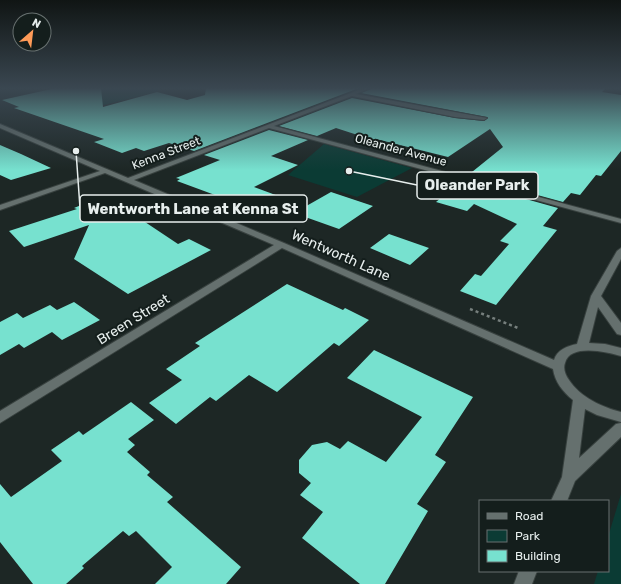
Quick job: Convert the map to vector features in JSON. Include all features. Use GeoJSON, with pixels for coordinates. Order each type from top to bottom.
{"type":"FeatureCollection","features":[{"type":"Feature","properties":{"kind":"street","name":"Kenna Street"},"geometry":{"type":"LineString","coordinates":[[128,180],[297,115]]}},
{"type":"Feature","properties":{"kind":"street"},"geometry":{"type":"LineString","coordinates":[[457,115],[484,118]]}},
{"type":"Feature","properties":{"kind":"street","name":"Wentworth Lane"},"geometry":{"type":"LineString","coordinates":[[0,126],[281,245],[558,367]]}},
{"type":"Feature","properties":{"kind":"street","name":"Oleander Avenue"},"geometry":{"type":"LineString","coordinates":[[268,126],[621,220]]}},
{"type":"Feature","properties":{"kind":"street"},"geometry":{"type":"LineString","coordinates":[[0,208],[105,171]]}},
{"type":"Feature","properties":{"kind":"street","name":"Breen Street"},"geometry":{"type":"LineString","coordinates":[[0,418],[281,245]]}},
{"type":"Feature","properties":{"kind":"street"},"geometry":{"type":"LineString","coordinates":[[582,346],[596,296],[621,251]]}},
{"type":"Feature","properties":{"kind":"street"},"geometry":{"type":"LineString","coordinates":[[596,296],[621,331]]}},
{"type":"Feature","properties":{"kind":"street"},"geometry":{"type":"LineString","coordinates":[[621,352],[598,346],[582,346],[571,349],[563,354],[559,360],[558,367],[563,381],[580,399],[605,412],[621,417]]}},
{"type":"Feature","properties":{"kind":"street"},"geometry":{"type":"LineString","coordinates":[[559,500],[569,477],[580,399]]}},
{"type":"Feature","properties":{"kind":"street"},"geometry":{"type":"LineString","coordinates":[[569,477],[621,428]]}},
{"type":"Feature","properties":{"kind":"street"},"geometry":{"type":"LineString","coordinates":[[523,584],[528,572]]}},
{"type":"Feature","properties":{"kind":"green space"},"geometry":{"type":"Polygon","coordinates":[[[324,144],[412,168],[357,197],[288,175],[324,144]]]}},
{"type":"Feature","properties":{"kind":"green space"},"geometry":{"type":"Polygon","coordinates":[[[621,494],[621,584],[594,584],[598,572],[609,572],[609,534],[621,494]]]}},
{"type":"Feature","properties":{"kind":"building"},"geometry":{"type":"Polygon","coordinates":[[[35,115],[288,115],[194,151],[169,143],[144,151],[136,148],[122,153],[94,142],[104,139],[35,115]]]}},
{"type":"Feature","properties":{"kind":"building"},"geometry":{"type":"Polygon","coordinates":[[[307,115],[441,115],[484,121],[488,118],[478,115],[621,115],[621,151],[601,176],[596,175],[580,195],[571,193],[563,202],[467,176],[503,147],[490,129],[448,157],[376,139],[373,140],[336,128],[317,136],[279,126],[307,115]]]}},
{"type":"Feature","properties":{"kind":"building"},"geometry":{"type":"Polygon","coordinates":[[[269,130],[308,140],[271,156],[298,165],[254,187],[281,197],[258,209],[243,204],[242,205],[177,181],[180,179],[176,178],[220,160],[204,155],[269,130]]]}},
{"type":"Feature","properties":{"kind":"building"},"geometry":{"type":"Polygon","coordinates":[[[0,145],[51,168],[11,180],[0,175],[0,145]]]}},
{"type":"Feature","properties":{"kind":"building"},"geometry":{"type":"Polygon","coordinates":[[[461,181],[558,208],[543,226],[557,230],[496,305],[460,291],[475,274],[481,276],[509,244],[500,241],[517,224],[474,204],[467,211],[436,202],[461,181]]]}},
{"type":"Feature","properties":{"kind":"building"},"geometry":{"type":"Polygon","coordinates":[[[331,192],[373,206],[339,229],[294,213],[331,192]]]}},
{"type":"Feature","properties":{"kind":"building"},"geometry":{"type":"Polygon","coordinates":[[[98,198],[136,216],[178,244],[189,239],[211,250],[128,294],[74,259],[89,225],[24,247],[9,231],[77,209],[74,208],[98,198]]]}},
{"type":"Feature","properties":{"kind":"building"},"geometry":{"type":"Polygon","coordinates":[[[389,234],[429,248],[410,265],[370,248],[389,234]]]}},
{"type":"Feature","properties":{"kind":"building"},"geometry":{"type":"Polygon","coordinates":[[[287,284],[343,310],[345,308],[369,320],[339,346],[334,343],[277,392],[249,375],[216,401],[210,397],[176,424],[149,403],[182,380],[166,369],[200,346],[195,343],[287,284]]]}},
{"type":"Feature","properties":{"kind":"building"},"geometry":{"type":"Polygon","coordinates":[[[74,302],[100,320],[62,340],[52,332],[24,348],[19,344],[0,355],[0,322],[17,313],[23,318],[50,305],[57,310],[74,302]]]}},
{"type":"Feature","properties":{"kind":"building"},"geometry":{"type":"Polygon","coordinates":[[[374,350],[473,397],[435,455],[446,462],[417,504],[428,511],[385,584],[360,584],[302,538],[323,512],[300,495],[311,483],[299,473],[299,460],[312,445],[327,442],[340,449],[348,441],[386,462],[422,417],[347,378],[374,350]]]}},
{"type":"Feature","properties":{"kind":"building"},"geometry":{"type":"Polygon","coordinates":[[[131,402],[154,420],[128,439],[135,445],[127,452],[150,472],[147,475],[173,497],[167,502],[241,567],[226,584],[155,584],[172,567],[136,531],[129,536],[123,531],[82,566],[84,568],[66,584],[33,584],[0,542],[0,484],[11,497],[62,461],[51,450],[79,431],[83,435],[131,402]]]}},
{"type":"Feature","properties":{"kind":"place","name":"Wentworth Lane at Kenna St"},"geometry":{"type":"Point","coordinates":[76,151]}},
{"type":"Feature","properties":{"kind":"place","name":"Oleander Park"},"geometry":{"type":"Point","coordinates":[349,171]}}]}
